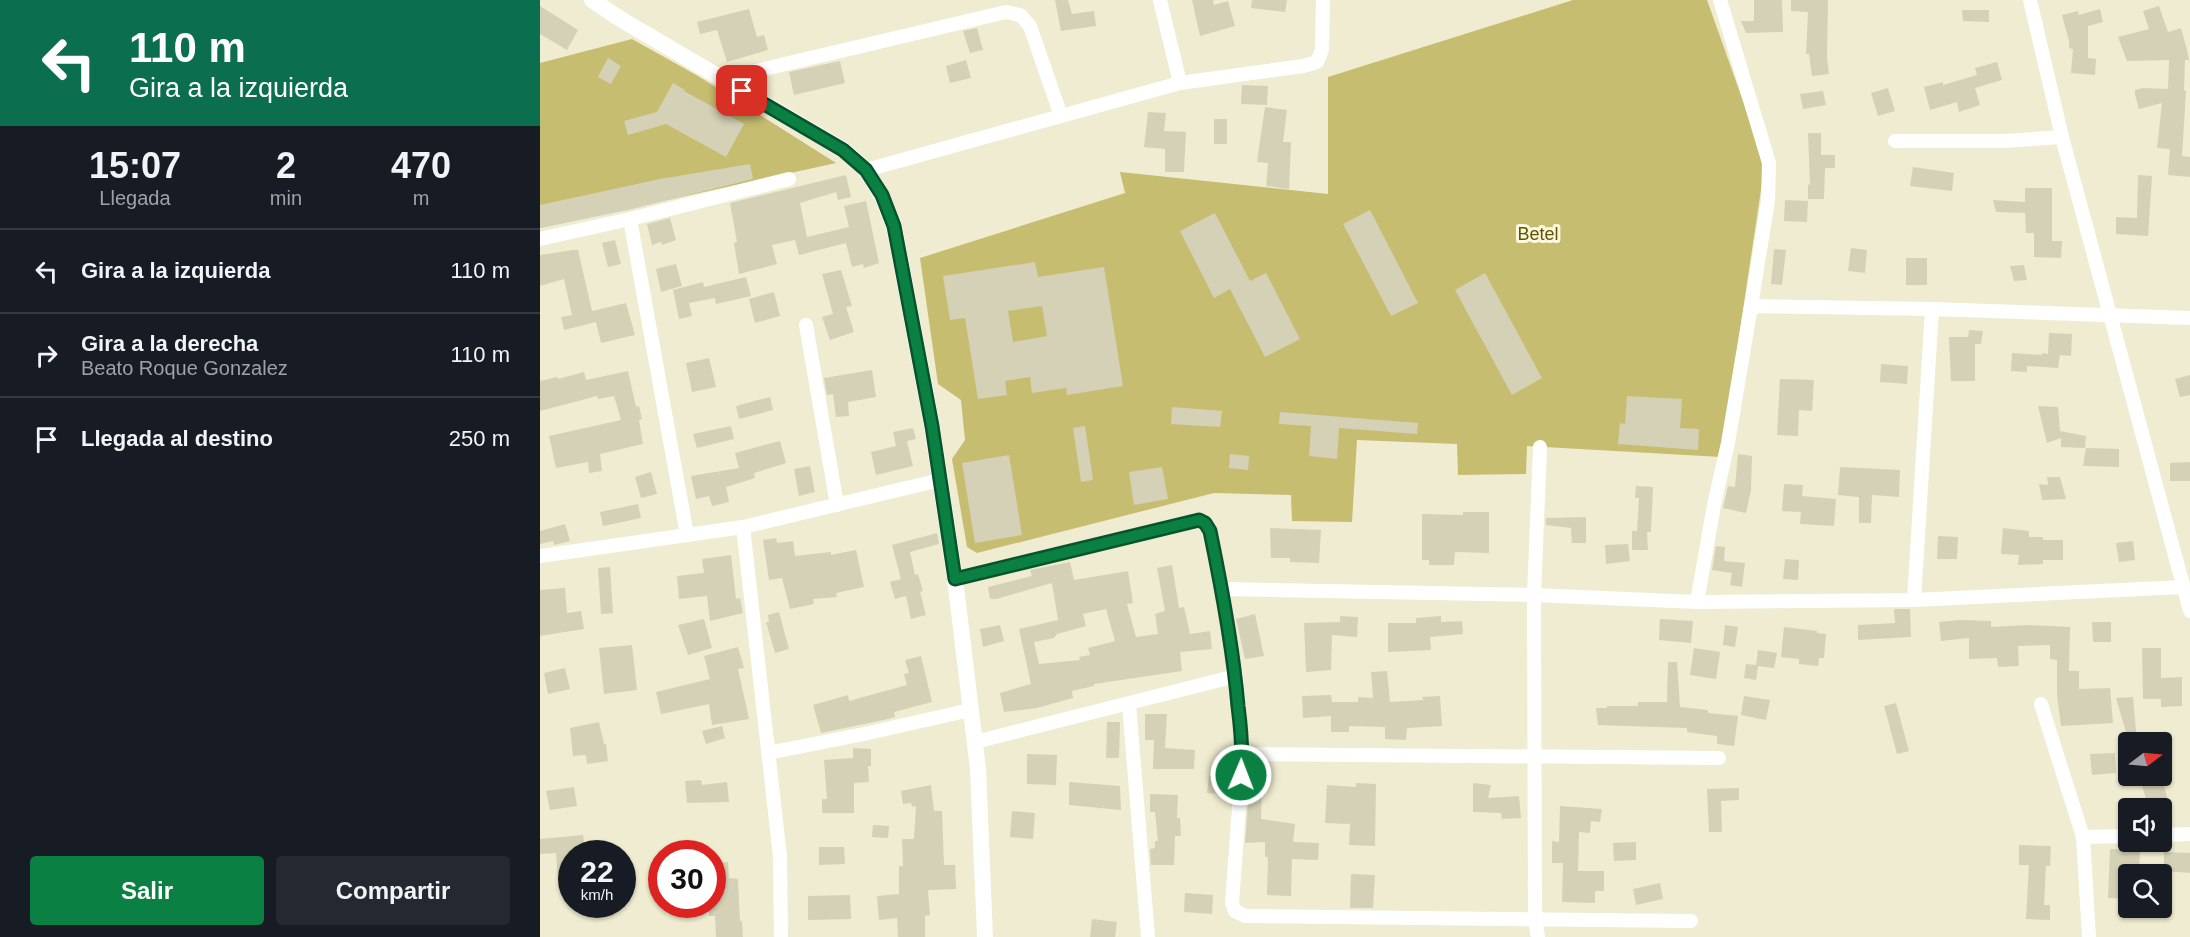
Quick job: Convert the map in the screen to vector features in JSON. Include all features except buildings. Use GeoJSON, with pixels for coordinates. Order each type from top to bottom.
{"type":"FeatureCollection","features":[{"type":"Feature","properties":{"kind":"street"},"geometry":{"type":"LineString","coordinates":[[592,0],[622,21],[843,150],[866,170],[882,195],[894,226],[932,426],[955,579],[975,742],[985,937]]}},
{"type":"Feature","properties":{"kind":"street"},"geometry":{"type":"LineString","coordinates":[[1160,0],[1180,83]]}},
{"type":"Feature","properties":{"kind":"street"},"geometry":{"type":"LineString","coordinates":[[866,170],[1180,83],[1303,66],[1317,62],[1322,50],[1323,0]]}},
{"type":"Feature","properties":{"kind":"street"},"geometry":{"type":"LineString","coordinates":[[1697,602],[1713,505],[1728,443],[1768,201],[1769,163],[1720,0]]}},
{"type":"Feature","properties":{"kind":"street"},"geometry":{"type":"LineString","coordinates":[[2030,0],[2062,136],[2190,611]]}},
{"type":"Feature","properties":{"kind":"street"},"geometry":{"type":"LineString","coordinates":[[722,79],[1006,12],[1020,15],[1030,26],[1061,116]]}},
{"type":"Feature","properties":{"kind":"street"},"geometry":{"type":"LineString","coordinates":[[1895,141],[2005,141],[2062,136]]}},
{"type":"Feature","properties":{"kind":"street"},"geometry":{"type":"LineString","coordinates":[[540,239],[789,179]]}},
{"type":"Feature","properties":{"kind":"street"},"geometry":{"type":"LineString","coordinates":[[630,219],[687,535]]}},
{"type":"Feature","properties":{"kind":"street"},"geometry":{"type":"LineString","coordinates":[[1751,306],[1932,309],[2190,318]]}},
{"type":"Feature","properties":{"kind":"street"},"geometry":{"type":"LineString","coordinates":[[1914,600],[1932,309]]}},
{"type":"Feature","properties":{"kind":"street"},"geometry":{"type":"LineString","coordinates":[[806,325],[837,505]]}},
{"type":"Feature","properties":{"kind":"street"},"geometry":{"type":"LineString","coordinates":[[1538,937],[1535,919],[1534,595],[1540,447]]}},
{"type":"Feature","properties":{"kind":"street"},"geometry":{"type":"LineString","coordinates":[[540,556],[743,527],[940,480]]}},
{"type":"Feature","properties":{"kind":"street"},"geometry":{"type":"LineString","coordinates":[[955,579],[1199,520],[1205,523],[1210,531],[1222,589],[1236,676],[1243,754],[1232,903],[1235,911],[1245,916],[1691,921]]}},
{"type":"Feature","properties":{"kind":"street"},"geometry":{"type":"LineString","coordinates":[[743,527],[780,857],[781,937]]}},
{"type":"Feature","properties":{"kind":"street"},"geometry":{"type":"LineString","coordinates":[[1222,589],[1534,595],[1697,602],[1914,600],[2183,587]]}},
{"type":"Feature","properties":{"kind":"street"},"geometry":{"type":"LineString","coordinates":[[975,742],[1236,676]]}},
{"type":"Feature","properties":{"kind":"street"},"geometry":{"type":"LineString","coordinates":[[1129,704],[1148,937]]}},
{"type":"Feature","properties":{"kind":"street"},"geometry":{"type":"LineString","coordinates":[[2041,704],[2083,837],[2090,937]]}},
{"type":"Feature","properties":{"kind":"street"},"geometry":{"type":"LineString","coordinates":[[768,753],[970,710]]}},
{"type":"Feature","properties":{"kind":"street"},"geometry":{"type":"LineString","coordinates":[[1243,754],[1719,758]]}},
{"type":"Feature","properties":{"kind":"street"},"geometry":{"type":"LineString","coordinates":[[2172,835],[2190,834]]}},
{"type":"Feature","properties":{"kind":"street"},"geometry":{"type":"LineString","coordinates":[[2083,837],[2118,836]]}},
{"type":"Feature","properties":{"kind":"green space","name":"Betel"},"geometry":{"type":"Polygon","coordinates":[[[1573,0],[1707,0],[1765,163],[1721,457],[1527,446],[1526,474],[1458,475],[1457,444],[1357,440],[1352,522],[1292,521],[1291,495],[1214,493],[977,553],[967,547],[952,459],[965,440],[961,400],[938,384],[920,258],[1125,193],[1120,172],[1328,194],[1328,77],[1573,0]]]}},
{"type":"Feature","properties":{"kind":"green space"},"geometry":{"type":"Polygon","coordinates":[[[632,39],[698,76],[836,163],[540,228],[540,63],[632,39]]]}},
{"type":"Feature","properties":{"kind":"route"},"geometry":{"type":"LineString","coordinates":[[742,91],[843,150],[866,170],[882,195],[894,226],[932,426],[955,579],[1199,520],[1205,523],[1210,531],[1222,589],[1236,676],[1243,754],[1241,775]]}}]}
